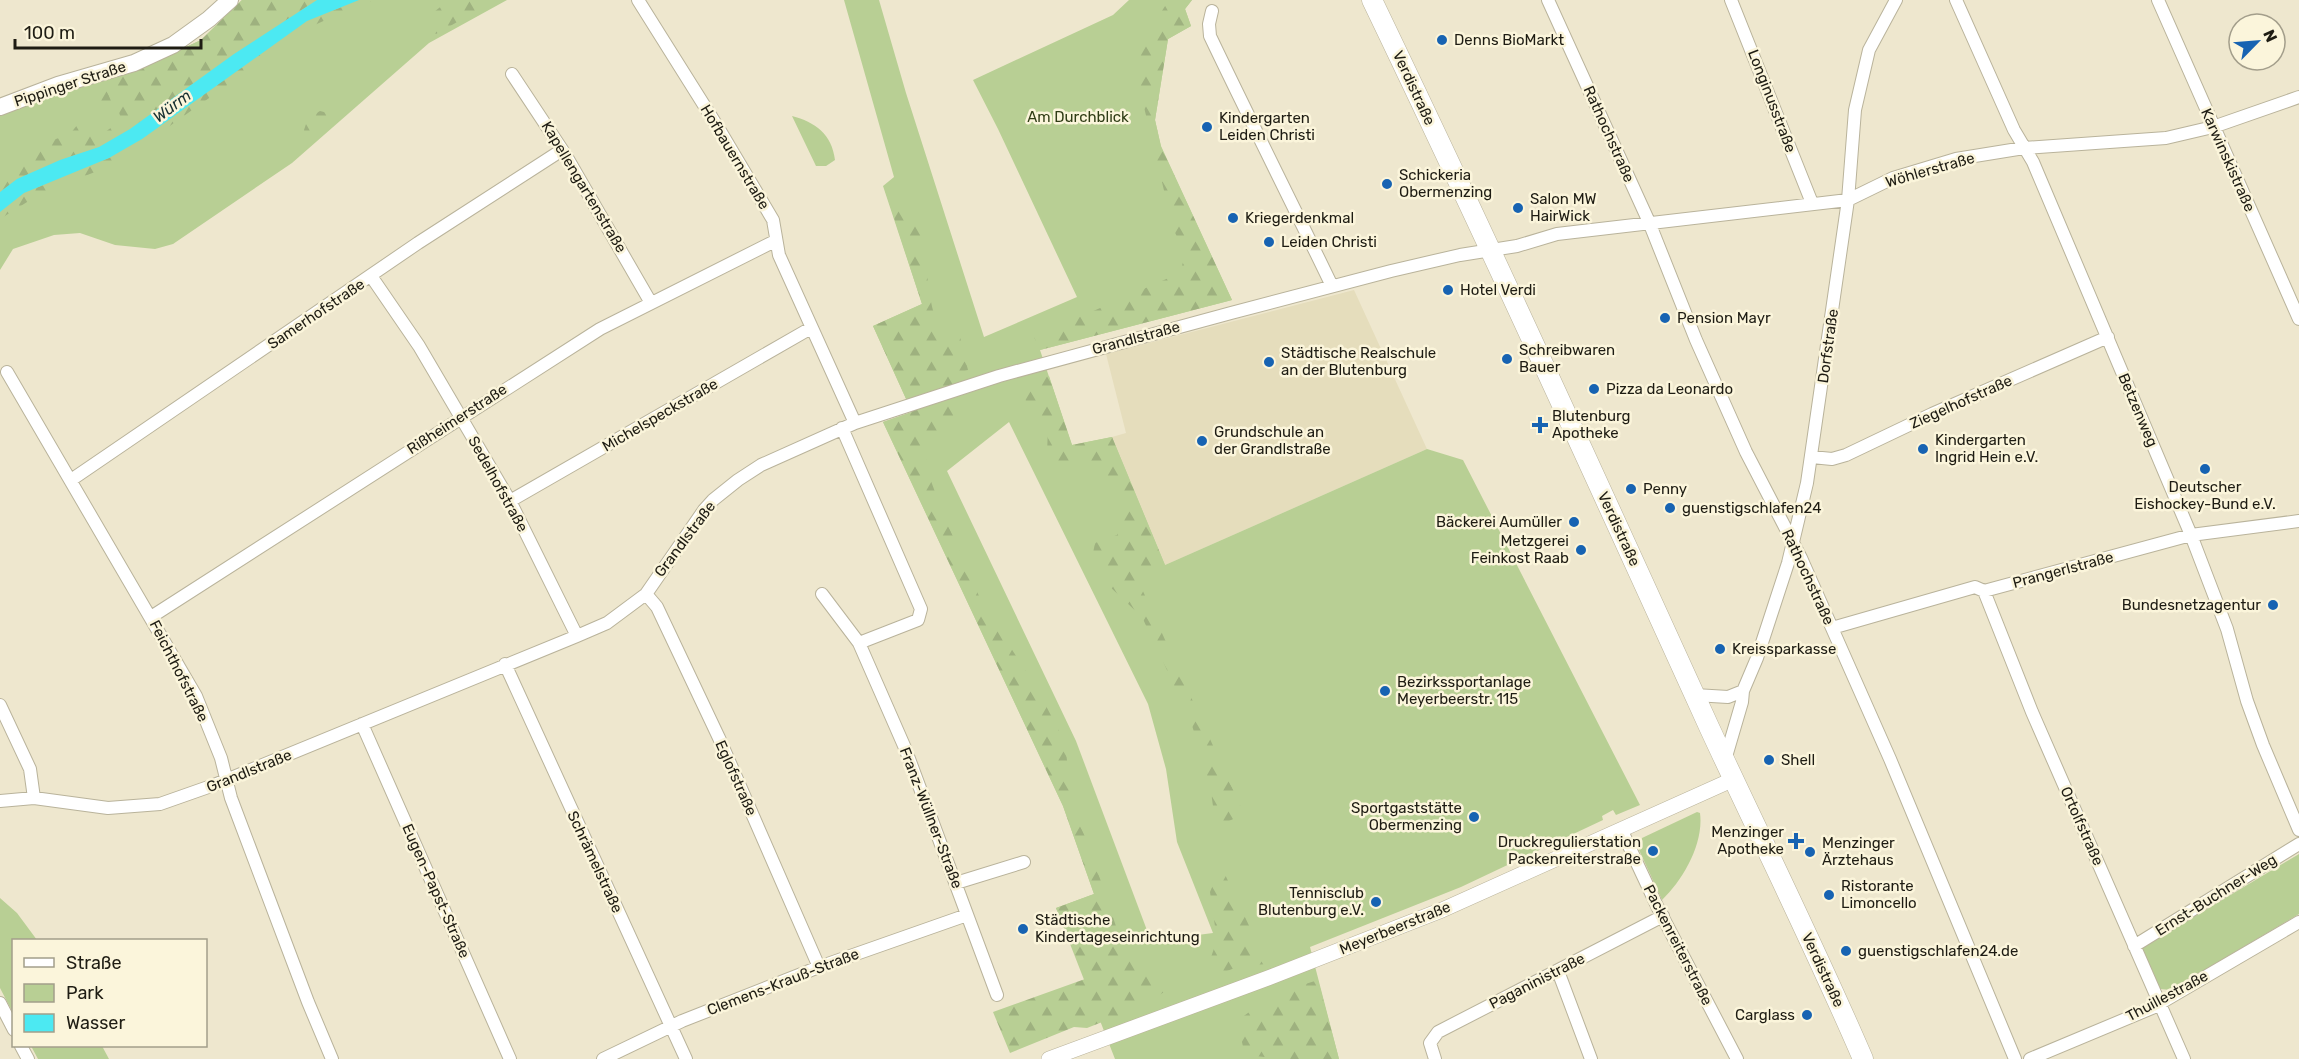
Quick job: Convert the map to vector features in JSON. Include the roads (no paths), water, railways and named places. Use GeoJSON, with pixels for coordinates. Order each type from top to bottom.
{"type":"FeatureCollection","features":[{"type":"Feature","properties":{"kind":"main road","name":"Pippinger Straße"},"geometry":{"type":"LineString","coordinates":[[0,107],[58,85],[134,63],[173,45],[209,19],[230,0]]}},
{"type":"Feature","properties":{"kind":"main road","name":"Verdistraße"},"geometry":{"type":"LineString","coordinates":[[1372,0],[1490,250],[1863,1059]]}},
{"type":"Feature","properties":{"kind":"street","name":"Hofbauernstraße"},"geometry":{"type":"LineString","coordinates":[[638,0],[773,220],[779,255],[855,423]]}},
{"type":"Feature","properties":{"kind":"street","name":"Rathochstraße"},"geometry":{"type":"LineString","coordinates":[[1548,0],[1649,222],[1696,340],[1742,442],[1773,507],[1792,540],[1832,627],[1946,891],[2015,1059]]}},
{"type":"Feature","properties":{"kind":"street","name":"Longinusstraße"},"geometry":{"type":"LineString","coordinates":[[1731,0],[1812,203]]}},
{"type":"Feature","properties":{"kind":"street","name":"Dorfstraße"},"geometry":{"type":"LineString","coordinates":[[1725,760],[1742,702],[1743,691],[1788,563],[1812,457],[1848,200],[1855,110],[1869,50],[1896,0]]}},
{"type":"Feature","properties":{"kind":"street","name":"Betzenweg"},"geometry":{"type":"LineString","coordinates":[[1956,0],[2014,130],[2033,162],[2191,535],[2227,629],[2247,701],[2263,745],[2299,830]]}},
{"type":"Feature","properties":{"kind":"street","name":"Karwinskistraße"},"geometry":{"type":"LineString","coordinates":[[2158,0],[2299,319]]}},
{"type":"Feature","properties":{"kind":"street"},"geometry":{"type":"LineString","coordinates":[[1212,11],[1209,24],[1210,36],[1332,286]]}},
{"type":"Feature","properties":{"kind":"street","name":"Kapellengartenstraße"},"geometry":{"type":"LineString","coordinates":[[512,74],[562,150],[651,303]]}},
{"type":"Feature","properties":{"kind":"street","name":"Wöhlerstraße"},"geometry":{"type":"LineString","coordinates":[[1490,250],[1517,246],[1557,234],[1848,200],[1893,178],[1956,159],[2025,148],[2166,138],[2214,127],[2299,97]]}},
{"type":"Feature","properties":{"kind":"street","name":"Samerhofstraße"},"geometry":{"type":"LineString","coordinates":[[71,480],[418,243],[562,150]]}},
{"type":"Feature","properties":{"kind":"street","name":"Rißheimerstraße"},"geometry":{"type":"LineString","coordinates":[[151,616],[600,329],[775,241]]}},
{"type":"Feature","properties":{"kind":"street","name":"Grandlstraße"},"geometry":{"type":"LineString","coordinates":[[0,801],[34,798],[108,808],[160,804],[227,780],[608,623],[646,594],[713,500],[760,465],[842,428],[999,376],[1402,268],[1490,250]]}},
{"type":"Feature","properties":{"kind":"street","name":"Sedelhofstraße"},"geometry":{"type":"LineString","coordinates":[[371,276],[419,346],[510,501],[577,636]]}},
{"type":"Feature","properties":{"kind":"street","name":"Michelspeckstraße"},"geometry":{"type":"LineString","coordinates":[[510,501],[811,328]]}},
{"type":"Feature","properties":{"kind":"street","name":"Ziegelhofstraße"},"geometry":{"type":"LineString","coordinates":[[1812,457],[1832,459],[1846,455],[1932,414],[2108,337]]}},
{"type":"Feature","properties":{"kind":"street","name":"Feichthofstraße"},"geometry":{"type":"LineString","coordinates":[[7,372],[196,696],[221,758],[231,798],[308,1002],[332,1059]]}},
{"type":"Feature","properties":{"kind":"street"},"geometry":{"type":"LineString","coordinates":[[842,428],[921,609],[918,620],[859,643]]}},
{"type":"Feature","properties":{"kind":"street","name":"Prangerlstraße"},"geometry":{"type":"LineString","coordinates":[[1832,627],[1976,587],[1984,591],[2191,535],[2299,521]]}},
{"type":"Feature","properties":{"kind":"street","name":"Ortolfstraße"},"geometry":{"type":"LineString","coordinates":[[1984,591],[2032,712],[2184,1059]]}},
{"type":"Feature","properties":{"kind":"street","name":"Eglofstraße"},"geometry":{"type":"LineString","coordinates":[[646,594],[657,606],[719,738],[819,967]]}},
{"type":"Feature","properties":{"kind":"street","name":"Franz-Wüllner-Straße"},"geometry":{"type":"LineString","coordinates":[[822,594],[859,643],[905,748],[997,995]]}},
{"type":"Feature","properties":{"kind":"street","name":"Schrämelstraße"},"geometry":{"type":"LineString","coordinates":[[505,664],[686,1059]]}},
{"type":"Feature","properties":{"kind":"street"},"geometry":{"type":"LineString","coordinates":[[1695,695],[1728,697],[1743,691]]}},
{"type":"Feature","properties":{"kind":"street"},"geometry":{"type":"LineString","coordinates":[[0,705],[30,770],[34,798]]}},
{"type":"Feature","properties":{"kind":"street","name":"Eugen-Papst-Straße"},"geometry":{"type":"LineString","coordinates":[[362,724],[510,1059]]}},
{"type":"Feature","properties":{"kind":"street","name":"Meyerbeerstraße"},"geometry":{"type":"LineString","coordinates":[[1048,1059],[1268,978],[1442,910],[1734,779]]}},
{"type":"Feature","properties":{"kind":"street","name":"Packenreiterstraße"},"geometry":{"type":"LineString","coordinates":[[1621,829],[1737,1059]]}},
{"type":"Feature","properties":{"kind":"street","name":"Ernst-Buchner-Weg"},"geometry":{"type":"LineString","coordinates":[[2134,946],[2299,844]]}},
{"type":"Feature","properties":{"kind":"street"},"geometry":{"type":"LineString","coordinates":[[956,884],[1024,862]]}},
{"type":"Feature","properties":{"kind":"street","name":"Clemens-Krauß-Straße"},"geometry":{"type":"LineString","coordinates":[[603,1059],[670,1027],[819,967],[967,915]]}},
{"type":"Feature","properties":{"kind":"street","name":"Paganinistraße"},"geometry":{"type":"LineString","coordinates":[[1435,1059],[1431,1043],[1438,1032],[1663,916]]}},
{"type":"Feature","properties":{"kind":"street","name":"Thuillestraße"},"geometry":{"type":"LineString","coordinates":[[2030,1059],[2152,1008],[2299,922]]}},
{"type":"Feature","properties":{"kind":"street"},"geometry":{"type":"LineString","coordinates":[[1558,971],[1591,1059]]}},
{"type":"Feature","properties":{"kind":"street"},"geometry":{"type":"LineString","coordinates":[[0,1003],[12,1026]]}},
{"type":"Feature","properties":{"kind":"water","name":"Würm"},"geometry":{"type":"Polygon","coordinates":[[[317,0],[359,0],[307,21],[142,139],[109,158],[24,193],[0,212],[0,192],[17,179],[60,160],[99,147],[130,129],[234,54],[317,0]]]}},
{"type":"Feature","properties":{"kind":"place","name":"Denns BioMarkt"},"geometry":{"type":"Point","coordinates":[1442,40]}},
{"type":"Feature","properties":{"kind":"place","name":"Kindergarten Leiden Christi"},"geometry":{"type":"Point","coordinates":[1207,127]}},
{"type":"Feature","properties":{"kind":"place","name":"Schickeria Obermenzing"},"geometry":{"type":"Point","coordinates":[1387,184]}},
{"type":"Feature","properties":{"kind":"place","name":"Salon MW HairWick"},"geometry":{"type":"Point","coordinates":[1518,208]}},
{"type":"Feature","properties":{"kind":"place","name":"Kriegerdenkmal"},"geometry":{"type":"Point","coordinates":[1233,218]}},
{"type":"Feature","properties":{"kind":"place","name":"Leiden Christi"},"geometry":{"type":"Point","coordinates":[1269,242]}},
{"type":"Feature","properties":{"kind":"place","name":"Hotel Verdi"},"geometry":{"type":"Point","coordinates":[1448,290]}},
{"type":"Feature","properties":{"kind":"place","name":"Pension Mayr"},"geometry":{"type":"Point","coordinates":[1665,318]}},
{"type":"Feature","properties":{"kind":"place","name":"Schreibwaren Bauer"},"geometry":{"type":"Point","coordinates":[1507,359]}},
{"type":"Feature","properties":{"kind":"place","name":"Städtische Realschule an der Blutenburg"},"geometry":{"type":"Point","coordinates":[1269,362]}},
{"type":"Feature","properties":{"kind":"place","name":"Pizza da Leonardo"},"geometry":{"type":"Point","coordinates":[1594,389]}},
{"type":"Feature","properties":{"kind":"place","name":"Blutenburg Apotheke"},"geometry":{"type":"Point","coordinates":[1540,425]}},
{"type":"Feature","properties":{"kind":"place","name":"Grundschule an der Grandlstraße"},"geometry":{"type":"Point","coordinates":[1202,441]}},
{"type":"Feature","properties":{"kind":"place","name":"Kindergarten Ingrid Hein e.V."},"geometry":{"type":"Point","coordinates":[1923,449]}},
{"type":"Feature","properties":{"kind":"place","name":"Deutscher Eishockey-Bund e.V."},"geometry":{"type":"Point","coordinates":[2205,469]}},
{"type":"Feature","properties":{"kind":"place","name":"Penny"},"geometry":{"type":"Point","coordinates":[1631,489]}},
{"type":"Feature","properties":{"kind":"place","name":"guenstigschlafen24"},"geometry":{"type":"Point","coordinates":[1670,508]}},
{"type":"Feature","properties":{"kind":"place","name":"Bäckerei Aumüller"},"geometry":{"type":"Point","coordinates":[1574,522]}},
{"type":"Feature","properties":{"kind":"place","name":"Metzgerei Feinkost Raab"},"geometry":{"type":"Point","coordinates":[1581,550]}},
{"type":"Feature","properties":{"kind":"place","name":"Bundesnetzagentur"},"geometry":{"type":"Point","coordinates":[2273,605]}},
{"type":"Feature","properties":{"kind":"place","name":"Kreissparkasse"},"geometry":{"type":"Point","coordinates":[1720,649]}},
{"type":"Feature","properties":{"kind":"place","name":"Bezirkssportanlage Meyerbeerstr. 115"},"geometry":{"type":"Point","coordinates":[1385,691]}},
{"type":"Feature","properties":{"kind":"place","name":"Shell"},"geometry":{"type":"Point","coordinates":[1769,760]}},
{"type":"Feature","properties":{"kind":"place","name":"Sportgaststätte Obermenzing"},"geometry":{"type":"Point","coordinates":[1474,817]}},
{"type":"Feature","properties":{"kind":"place","name":"Menzinger Apotheke"},"geometry":{"type":"Point","coordinates":[1796,841]}},
{"type":"Feature","properties":{"kind":"place","name":"Druckregulierstation Packenreiterstraße"},"geometry":{"type":"Point","coordinates":[1653,851]}},
{"type":"Feature","properties":{"kind":"place","name":"Menzinger Ärztehaus"},"geometry":{"type":"Point","coordinates":[1810,852]}},
{"type":"Feature","properties":{"kind":"place","name":"Ristorante Limoncello"},"geometry":{"type":"Point","coordinates":[1829,895]}},
{"type":"Feature","properties":{"kind":"place","name":"Tennisclub Blutenburg e.V."},"geometry":{"type":"Point","coordinates":[1376,902]}},
{"type":"Feature","properties":{"kind":"place","name":"Städtische Kindertageseinrichtung"},"geometry":{"type":"Point","coordinates":[1023,929]}},
{"type":"Feature","properties":{"kind":"place","name":"guenstigschlafen24.de"},"geometry":{"type":"Point","coordinates":[1846,951]}},
{"type":"Feature","properties":{"kind":"place","name":"Carglass"},"geometry":{"type":"Point","coordinates":[1807,1015]}},
{"type":"Feature","properties":{"kind":"park label","name":"Am Durchblick"},"geometry":{"type":"Point","coordinates":[1078,117]}}]}
